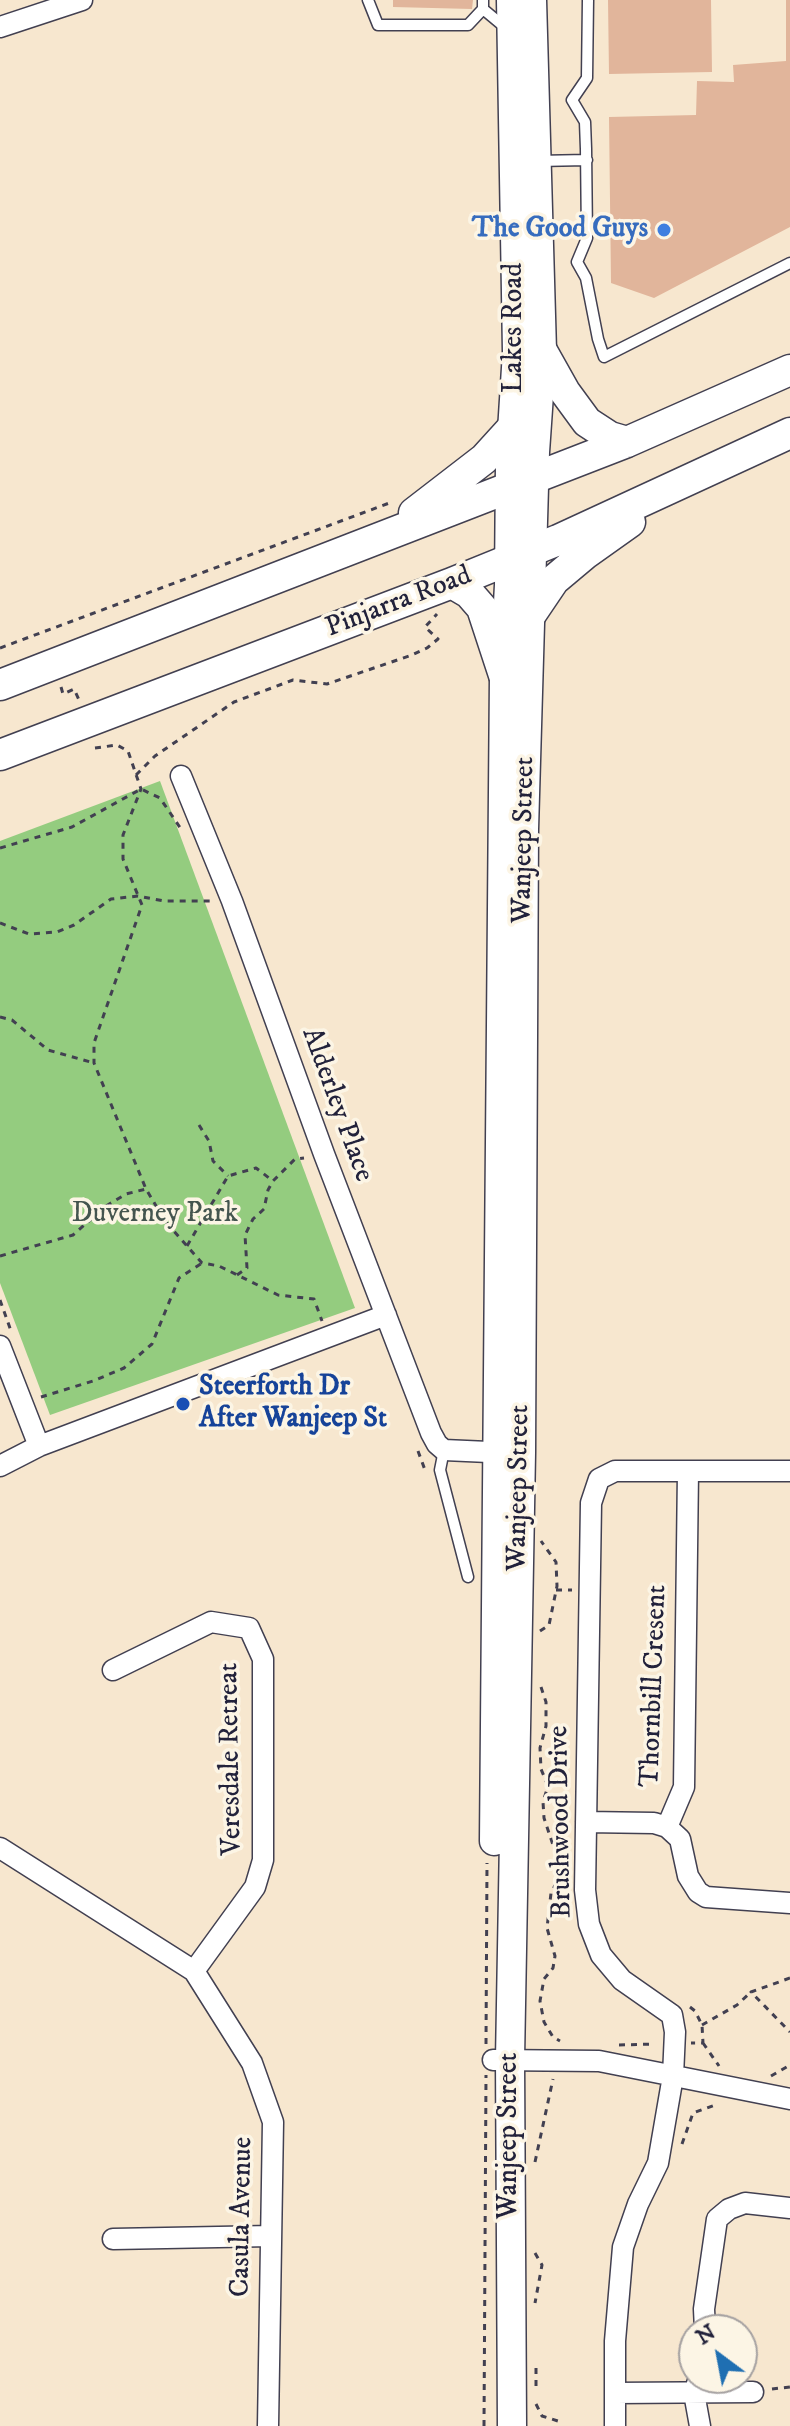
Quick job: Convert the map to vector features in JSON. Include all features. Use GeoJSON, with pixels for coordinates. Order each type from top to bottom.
{"type":"FeatureCollection","features":[{"type":"Feature","properties":{"kind":"main road","name":"Lakes Road"},"geometry":{"type":"LineString","coordinates":[[511,0],[517,352],[514,426],[522,482]]}},
{"type":"Feature","properties":{"kind":"main road","name":"Lakes Road"},"geometry":{"type":"LineString","coordinates":[[520,555],[522,482],[542,351],[532,0]]}},
{"type":"Feature","properties":{"kind":"main road"},"geometry":{"type":"LineString","coordinates":[[542,351],[565,392],[587,422],[610,437],[627,442]]}},
{"type":"Feature","properties":{"kind":"main road"},"geometry":{"type":"LineString","coordinates":[[0,685],[627,442],[790,370]]}},
{"type":"Feature","properties":{"kind":"main road"},"geometry":{"type":"LineString","coordinates":[[362,546],[438,496],[484,459],[514,426]]}},
{"type":"Feature","properties":{"kind":"main road","name":"Pinjarra Road"},"geometry":{"type":"LineString","coordinates":[[0,755],[448,596],[520,555],[790,433]]}},
{"type":"Feature","properties":{"kind":"main road"},"geometry":{"type":"LineString","coordinates":[[529,617],[545,591],[566,570],[694,478]]}},
{"type":"Feature","properties":{"kind":"main road","name":"Wanjeep Street"},"geometry":{"type":"LineString","coordinates":[[494,2426],[494,2057],[509,1453],[514,828],[529,617],[520,555]]}},
{"type":"Feature","properties":{"kind":"main road","name":"Wanjeep Street"},"geometry":{"type":"LineString","coordinates":[[514,828],[504,675],[520,555]]}},
{"type":"Feature","properties":{"kind":"main road"},"geometry":{"type":"LineString","coordinates":[[448,596],[469,593],[482,608],[504,675]]}},
{"type":"Feature","properties":{"kind":"main road","name":"Wanjeep Street"},"geometry":{"type":"LineString","coordinates":[[494,2057],[512,2426]]}},
{"type":"Feature","properties":{"kind":"street"},"geometry":{"type":"LineString","coordinates":[[0,27],[82,0]]}},
{"type":"Feature","properties":{"kind":"street","name":"Alderley Place"},"geometry":{"type":"LineString","coordinates":[[181,776],[232,901],[324,1154],[431,1433],[444,1450]]}},
{"type":"Feature","properties":{"kind":"street"},"geometry":{"type":"LineString","coordinates":[[0,1466],[39,1446],[386,1315]]}},
{"type":"Feature","properties":{"kind":"street"},"geometry":{"type":"LineString","coordinates":[[0,1346],[39,1446]]}},
{"type":"Feature","properties":{"kind":"street"},"geometry":{"type":"LineString","coordinates":[[444,1450],[509,1453]]}},
{"type":"Feature","properties":{"kind":"street","name":"Brushwood Drive"},"geometry":{"type":"LineString","coordinates":[[615,2426],[615,2341],[623,2247],[638,2204],[658,2163],[673,2076],[675,2032],[672,2015],[622,1980],[601,1955],[589,1924],[585,1890],[591,1503],[599,1479],[615,1471],[688,1471]]}},
{"type":"Feature","properties":{"kind":"street"},"geometry":{"type":"LineString","coordinates":[[688,1471],[790,1471]]}},
{"type":"Feature","properties":{"kind":"street","name":"Thornbill Cresent"},"geometry":{"type":"LineString","coordinates":[[688,1471],[684,1787],[667,1827],[680,1839],[688,1876],[698,1892],[706,1897],[790,1903]]}},
{"type":"Feature","properties":{"kind":"street","name":"Veresdale Retreat"},"geometry":{"type":"LineString","coordinates":[[113,1670],[211,1622],[249,1628],[263,1659],[263,1860],[255,1887],[194,1971]]}},
{"type":"Feature","properties":{"kind":"street"},"geometry":{"type":"LineString","coordinates":[[586,1822],[654,1823],[667,1827]]}},
{"type":"Feature","properties":{"kind":"street","name":"Casula Avenue"},"geometry":{"type":"LineString","coordinates":[[0,1848],[194,1971],[252,2063],[273,2122],[268,2426]]}},
{"type":"Feature","properties":{"kind":"street"},"geometry":{"type":"LineString","coordinates":[[494,2057],[557,2050],[790,2099]]}},
{"type":"Feature","properties":{"kind":"street"},"geometry":{"type":"LineString","coordinates":[[704,2314],[717,2219],[729,2209],[745,2203],[790,2208]]}},
{"type":"Feature","properties":{"kind":"street"},"geometry":{"type":"LineString","coordinates":[[113,2239],[271,2236]]}},
{"type":"Feature","properties":{"kind":"street"},"geometry":{"type":"LineString","coordinates":[[615,2393],[678,2387]]}},
{"type":"Feature","properties":{"kind":"street"},"geometry":{"type":"LineString","coordinates":[[697,2394],[700,2426]]}},
{"type":"Feature","properties":{"kind":"lane"},"geometry":{"type":"LineString","coordinates":[[368,0],[378,25],[468,25],[483,5],[506,27],[511,42]]}},
{"type":"Feature","properties":{"kind":"lane"},"geometry":{"type":"LineString","coordinates":[[588,0],[587,78],[572,100],[585,122],[587,160],[587,238],[577,262],[586,278],[604,357],[790,263]]}},
{"type":"Feature","properties":{"kind":"lane"},"geometry":{"type":"LineString","coordinates":[[536,161],[587,160]]}},
{"type":"Feature","properties":{"kind":"lane","name":"Alderley Place"},"geometry":{"type":"LineString","coordinates":[[444,1450],[440,1470],[468,1577]]}},
{"type":"Feature","properties":{"kind":"path"},"geometry":{"type":"LineString","coordinates":[[0,648],[394,501]]}},
{"type":"Feature","properties":{"kind":"path"},"geometry":{"type":"LineString","coordinates":[[136,775],[155,756],[234,702],[293,680],[327,684],[427,648],[438,639],[425,627],[448,596]]}},
{"type":"Feature","properties":{"kind":"path"},"geometry":{"type":"LineString","coordinates":[[58,679],[63,694],[74,689],[79,700]]}},
{"type":"Feature","properties":{"kind":"path"},"geometry":{"type":"LineString","coordinates":[[95,748],[117,745],[128,751],[141,789],[123,835],[123,859],[142,905],[94,1043],[94,1063],[146,1189],[165,1221],[202,1263],[219,1266],[278,1295],[314,1299],[328,1336]]}},
{"type":"Feature","properties":{"kind":"path"},"geometry":{"type":"LineString","coordinates":[[0,848],[72,827],[141,789]]}},
{"type":"Feature","properties":{"kind":"path"},"geometry":{"type":"LineString","coordinates":[[0,923],[29,934],[57,932],[74,925],[111,899],[138,896],[164,901],[232,901]]}},
{"type":"Feature","properties":{"kind":"path"},"geometry":{"type":"LineString","coordinates":[[0,1017],[12,1020],[48,1050],[94,1063]]}},
{"type":"Feature","properties":{"kind":"path"},"geometry":{"type":"LineString","coordinates":[[199,1125],[209,1141],[213,1161],[228,1176]]}},
{"type":"Feature","properties":{"kind":"path"},"geometry":{"type":"LineString","coordinates":[[237,1275],[247,1268],[245,1235],[253,1219],[264,1209],[273,1181],[295,1159],[324,1154]]}},
{"type":"Feature","properties":{"kind":"path"},"geometry":{"type":"LineString","coordinates":[[187,1246],[228,1176],[256,1168],[273,1181]]}},
{"type":"Feature","properties":{"kind":"path"},"geometry":{"type":"LineString","coordinates":[[0,1256],[73,1235],[106,1206],[126,1194],[146,1189]]}},
{"type":"Feature","properties":{"kind":"path"},"geometry":{"type":"LineString","coordinates":[[35,1398],[93,1381],[124,1368],[152,1344],[179,1278],[202,1263]]}},
{"type":"Feature","properties":{"kind":"path"},"geometry":{"type":"LineString","coordinates":[[415,1442],[426,1471]]}},
{"type":"Feature","properties":{"kind":"path"},"geometry":{"type":"LineString","coordinates":[[484,2426],[494,2057],[487,1858]]}},
{"type":"Feature","properties":{"kind":"path"},"geometry":{"type":"LineString","coordinates":[[702,2025],[737,2005],[751,1992],[790,1978]]}},
{"type":"Feature","properties":{"kind":"path"},"geometry":{"type":"LineString","coordinates":[[751,1992],[790,2032]]}},
{"type":"Feature","properties":{"kind":"path"},"geometry":{"type":"LineString","coordinates":[[703,2043],[724,2072]]}},
{"type":"Feature","properties":{"kind":"path"},"geometry":{"type":"LineString","coordinates":[[534,2167],[557,2050]]}},
{"type":"Feature","properties":{"kind":"path"},"geometry":{"type":"LineString","coordinates":[[679,2150],[693,2113],[716,2104],[717,2099]]}},
{"type":"Feature","properties":{"kind":"path"},"geometry":{"type":"LineString","coordinates":[[531,2246],[542,2265],[533,2312]]}},
{"type":"Feature","properties":{"kind":"path"},"geometry":{"type":"LineString","coordinates":[[535,2362],[538,2378],[536,2407],[542,2416],[558,2421],[560,2426]]}},
{"type":"Feature","properties":{"kind":"green space","name":"Duverney Park"},"geometry":{"type":"Polygon","coordinates":[[[160,781],[355,1308],[50,1415],[0,1283],[0,841],[160,781]]]}},
{"type":"Feature","properties":{"kind":"building"},"geometry":{"type":"Polygon","coordinates":[[[393,0],[473,0],[472,9],[393,7],[393,0]]]}},
{"type":"Feature","properties":{"kind":"building"},"geometry":{"type":"Polygon","coordinates":[[[608,0],[711,0],[712,72],[609,74],[608,0]]]}},
{"type":"Feature","properties":{"kind":"building"},"geometry":{"type":"Polygon","coordinates":[[[786,0],[790,0],[790,227],[654,298],[611,283],[609,117],[696,115],[697,81],[734,82],[733,65],[786,61],[786,0]]]}},
{"type":"Feature","properties":{"kind":"place","name":"The Good Guys"},"geometry":{"type":"Point","coordinates":[664,230]}},
{"type":"Feature","properties":{"kind":"place","name":"Steerforth Dr After Wanjeep St"},"geometry":{"type":"Point","coordinates":[183,1404]}}]}
